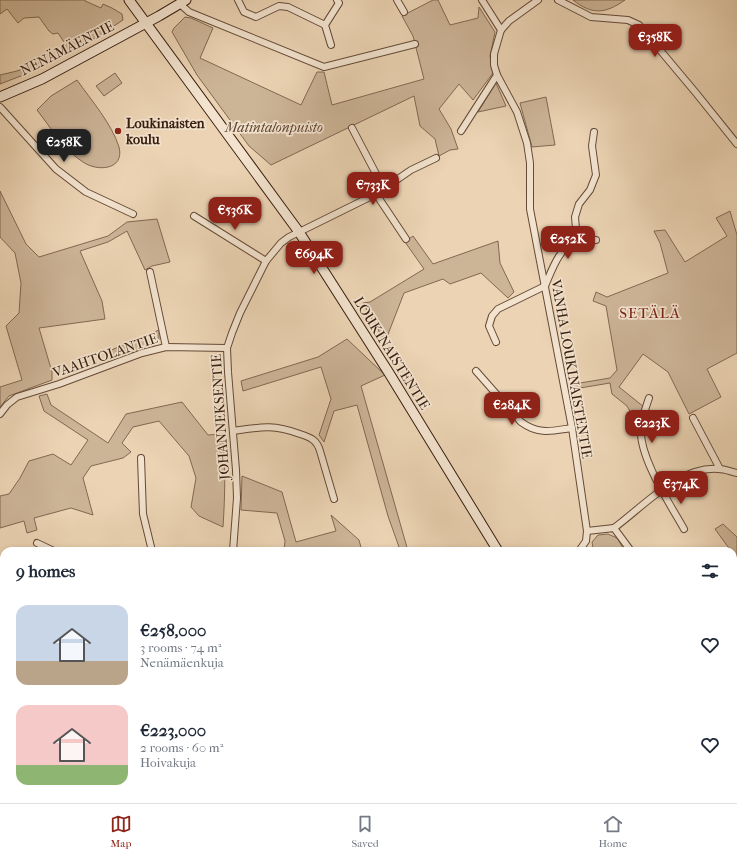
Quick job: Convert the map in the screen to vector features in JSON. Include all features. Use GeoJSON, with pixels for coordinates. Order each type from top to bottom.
{"type":"FeatureCollection","features":[{"type":"Feature","properties":{"kind":"street","name":"LOUKINAISTENTIE"},"geometry":{"type":"LineString","coordinates":[[129,0],[299,232],[389,373],[496,547]]}},
{"type":"Feature","properties":{"kind":"street"},"geometry":{"type":"LineString","coordinates":[[238,0],[244,12],[256,17],[279,6],[288,7],[325,25]]}},
{"type":"Feature","properties":{"kind":"street"},"geometry":{"type":"LineString","coordinates":[[331,45],[325,25],[338,2],[345,0]]}},
{"type":"Feature","properties":{"kind":"street"},"geometry":{"type":"LineString","coordinates":[[397,0],[404,12]]}},
{"type":"Feature","properties":{"kind":"street"},"geometry":{"type":"LineString","coordinates":[[482,0],[501,30],[509,21],[538,0]]}},
{"type":"Feature","properties":{"kind":"street"},"geometry":{"type":"LineString","coordinates":[[558,0],[566,2],[591,17],[628,20],[639,25],[737,144]]}},
{"type":"Feature","properties":{"kind":"street","name":"NENÄMÄENTIE"},"geometry":{"type":"LineString","coordinates":[[0,97],[42,78],[183,2]]}},
{"type":"Feature","properties":{"kind":"street"},"geometry":{"type":"LineString","coordinates":[[183,2],[189,12],[324,68],[415,44]]}},
{"type":"Feature","properties":{"kind":"street","name":"VANHA LOUKINAISTENTIE"},"geometry":{"type":"LineString","coordinates":[[501,30],[494,54],[494,65],[497,75],[517,112],[527,143],[530,163],[530,209],[572,428],[587,531],[586,540],[582,547]]}},
{"type":"Feature","properties":{"kind":"street"},"geometry":{"type":"LineString","coordinates":[[462,131],[497,75]]}},
{"type":"Feature","properties":{"kind":"street"},"geometry":{"type":"LineString","coordinates":[[0,107],[56,169],[86,192],[133,214]]}},
{"type":"Feature","properties":{"kind":"street"},"geometry":{"type":"LineString","coordinates":[[352,128],[384,189]]}},
{"type":"Feature","properties":{"kind":"street"},"geometry":{"type":"LineString","coordinates":[[577,241],[575,217],[579,204],[590,190],[596,175],[592,146],[594,132]]}},
{"type":"Feature","properties":{"kind":"street","name":"JOHANNEKSENTIE"},"geometry":{"type":"LineString","coordinates":[[233,547],[237,491],[227,348],[240,313],[266,261],[282,243],[299,232],[376,194],[411,170],[436,158]]}},
{"type":"Feature","properties":{"kind":"street"},"geometry":{"type":"LineString","coordinates":[[376,194],[406,239]]}},
{"type":"Feature","properties":{"kind":"street"},"geometry":{"type":"LineString","coordinates":[[194,216],[266,261]]}},
{"type":"Feature","properties":{"kind":"street"},"geometry":{"type":"LineString","coordinates":[[496,342],[489,326],[492,316],[498,309],[545,286],[557,260],[568,246],[577,241],[596,240]]}},
{"type":"Feature","properties":{"kind":"street"},"geometry":{"type":"LineString","coordinates":[[150,272],[166,347]]}},
{"type":"Feature","properties":{"kind":"street","name":"VAAHTOLANTIE"},"geometry":{"type":"LineString","coordinates":[[0,414],[7,405],[17,397],[59,384],[142,353],[166,347],[227,348]]}},
{"type":"Feature","properties":{"kind":"street"},"geometry":{"type":"LineString","coordinates":[[476,371],[528,428],[545,432],[572,428]]}},
{"type":"Feature","properties":{"kind":"street"},"geometry":{"type":"LineString","coordinates":[[650,398],[643,416],[641,439],[647,457],[662,490],[684,529]]}},
{"type":"Feature","properties":{"kind":"street"},"geometry":{"type":"LineString","coordinates":[[693,418],[720,468]]}},
{"type":"Feature","properties":{"kind":"street"},"geometry":{"type":"LineString","coordinates":[[233,431],[274,427],[288,429],[312,439],[318,444],[334,499]]}},
{"type":"Feature","properties":{"kind":"street"},"geometry":{"type":"LineString","coordinates":[[141,458],[144,514],[151,547]]}},
{"type":"Feature","properties":{"kind":"street"},"geometry":{"type":"LineString","coordinates":[[587,531],[614,528],[662,490],[697,471],[720,468],[737,473]]}},
{"type":"Feature","properties":{"kind":"street"},"geometry":{"type":"LineString","coordinates":[[614,528],[628,547]]}},
{"type":"Feature","properties":{"kind":"street"},"geometry":{"type":"LineString","coordinates":[[37,543],[46,547]]}},
{"type":"Feature","properties":{"kind":"green space"},"geometry":{"type":"Polygon","coordinates":[[[0,0],[85,0],[101,8],[103,4],[112,8],[122,14],[123,20],[97,37],[66,54],[61,50],[62,47],[66,45],[58,33],[53,34],[49,31],[39,17],[24,18],[18,23],[7,9],[0,14],[0,0]]]}},
{"type":"Feature","properties":{"kind":"green space","name":"Matintalonpuisto"},"geometry":{"type":"Polygon","coordinates":[[[433,0],[438,0],[450,25],[478,18],[479,7],[495,32],[490,56],[493,73],[473,100],[459,84],[439,109],[451,129],[458,149],[450,150],[439,156],[435,139],[420,126],[414,96],[271,165],[249,146],[197,75],[172,32],[185,17],[191,18],[213,28],[200,58],[301,105],[317,72],[324,72],[332,105],[424,79],[413,36],[402,16],[433,0]]]}},
{"type":"Feature","properties":{"kind":"green space"},"geometry":{"type":"Polygon","coordinates":[[[573,0],[625,0],[611,8],[599,11],[586,8],[573,0]]]}},
{"type":"Feature","properties":{"kind":"green space"},"geometry":{"type":"Polygon","coordinates":[[[46,60],[49,63],[0,84],[0,75],[17,71],[46,60]]]}},
{"type":"Feature","properties":{"kind":"green space"},"geometry":{"type":"Polygon","coordinates":[[[115,73],[122,83],[104,96],[96,86],[115,73]]]}},
{"type":"Feature","properties":{"kind":"green space"},"geometry":{"type":"Polygon","coordinates":[[[77,80],[95,104],[116,138],[120,155],[114,164],[108,167],[95,167],[76,157],[58,138],[37,110],[51,96],[77,80]]]}},
{"type":"Feature","properties":{"kind":"green space"},"geometry":{"type":"Polygon","coordinates":[[[496,83],[506,106],[478,112],[496,83]]]}},
{"type":"Feature","properties":{"kind":"green space"},"geometry":{"type":"Polygon","coordinates":[[[546,97],[555,145],[532,147],[520,103],[546,97]]]}},
{"type":"Feature","properties":{"kind":"green space"},"geometry":{"type":"Polygon","coordinates":[[[0,191],[26,244],[39,257],[108,236],[127,222],[157,219],[170,262],[152,266],[145,270],[127,231],[108,242],[80,251],[102,301],[105,319],[39,328],[52,372],[52,380],[9,396],[0,407],[0,387],[22,380],[6,326],[19,313],[21,283],[15,253],[0,237],[0,191]]]}},
{"type":"Feature","properties":{"kind":"green space"},"geometry":{"type":"Polygon","coordinates":[[[730,211],[737,235],[737,353],[707,369],[721,397],[689,414],[668,372],[643,354],[619,387],[644,407],[638,413],[632,415],[627,406],[612,394],[610,383],[568,390],[568,385],[610,378],[617,370],[606,306],[593,301],[596,292],[607,297],[668,273],[660,243],[654,231],[665,230],[685,262],[727,236],[716,218],[730,211]]]}},
{"type":"Feature","properties":{"kind":"green space"},"geometry":{"type":"Polygon","coordinates":[[[413,236],[433,264],[498,241],[500,263],[514,292],[508,298],[481,273],[450,284],[443,279],[404,293],[385,342],[363,303],[370,302],[424,269],[405,242],[413,236]]]}},
{"type":"Feature","properties":{"kind":"green space"},"geometry":{"type":"Polygon","coordinates":[[[159,330],[159,340],[153,347],[110,359],[109,351],[159,330]]]}},
{"type":"Feature","properties":{"kind":"green space"},"geometry":{"type":"Polygon","coordinates":[[[347,339],[385,375],[361,386],[407,547],[399,547],[388,516],[357,405],[334,411],[324,442],[319,435],[331,399],[321,367],[243,391],[241,381],[318,357],[347,339]]]}},
{"type":"Feature","properties":{"kind":"green space"},"geometry":{"type":"Polygon","coordinates":[[[47,394],[51,405],[108,443],[126,414],[182,402],[208,435],[222,434],[225,480],[223,527],[199,516],[191,507],[196,478],[189,456],[159,421],[133,427],[122,443],[131,452],[123,458],[91,466],[83,478],[93,515],[71,508],[34,518],[37,530],[27,533],[24,521],[0,528],[0,496],[9,494],[29,461],[53,454],[71,465],[88,440],[44,411],[39,396],[47,394]]]}},
{"type":"Feature","properties":{"kind":"green space"},"geometry":{"type":"Polygon","coordinates":[[[242,476],[282,492],[296,542],[336,531],[331,515],[359,540],[361,547],[284,547],[285,541],[277,513],[241,510],[242,476]]]}},
{"type":"Feature","properties":{"kind":"green space"},"geometry":{"type":"Polygon","coordinates":[[[723,524],[737,537],[737,547],[728,547],[715,529],[723,524]]]}},
{"type":"Feature","properties":{"kind":"green space"},"geometry":{"type":"Polygon","coordinates":[[[608,534],[617,538],[623,547],[593,547],[592,542],[598,535],[608,534]]]}},
{"type":"Feature","properties":{"kind":"place","name":"Loukinaisten koulu"},"geometry":{"type":"Point","coordinates":[118,131]}},
{"type":"Feature","properties":{"kind":"district","name":"SETÄLÄ"},"geometry":{"type":"Point","coordinates":[650,313]}}]}
